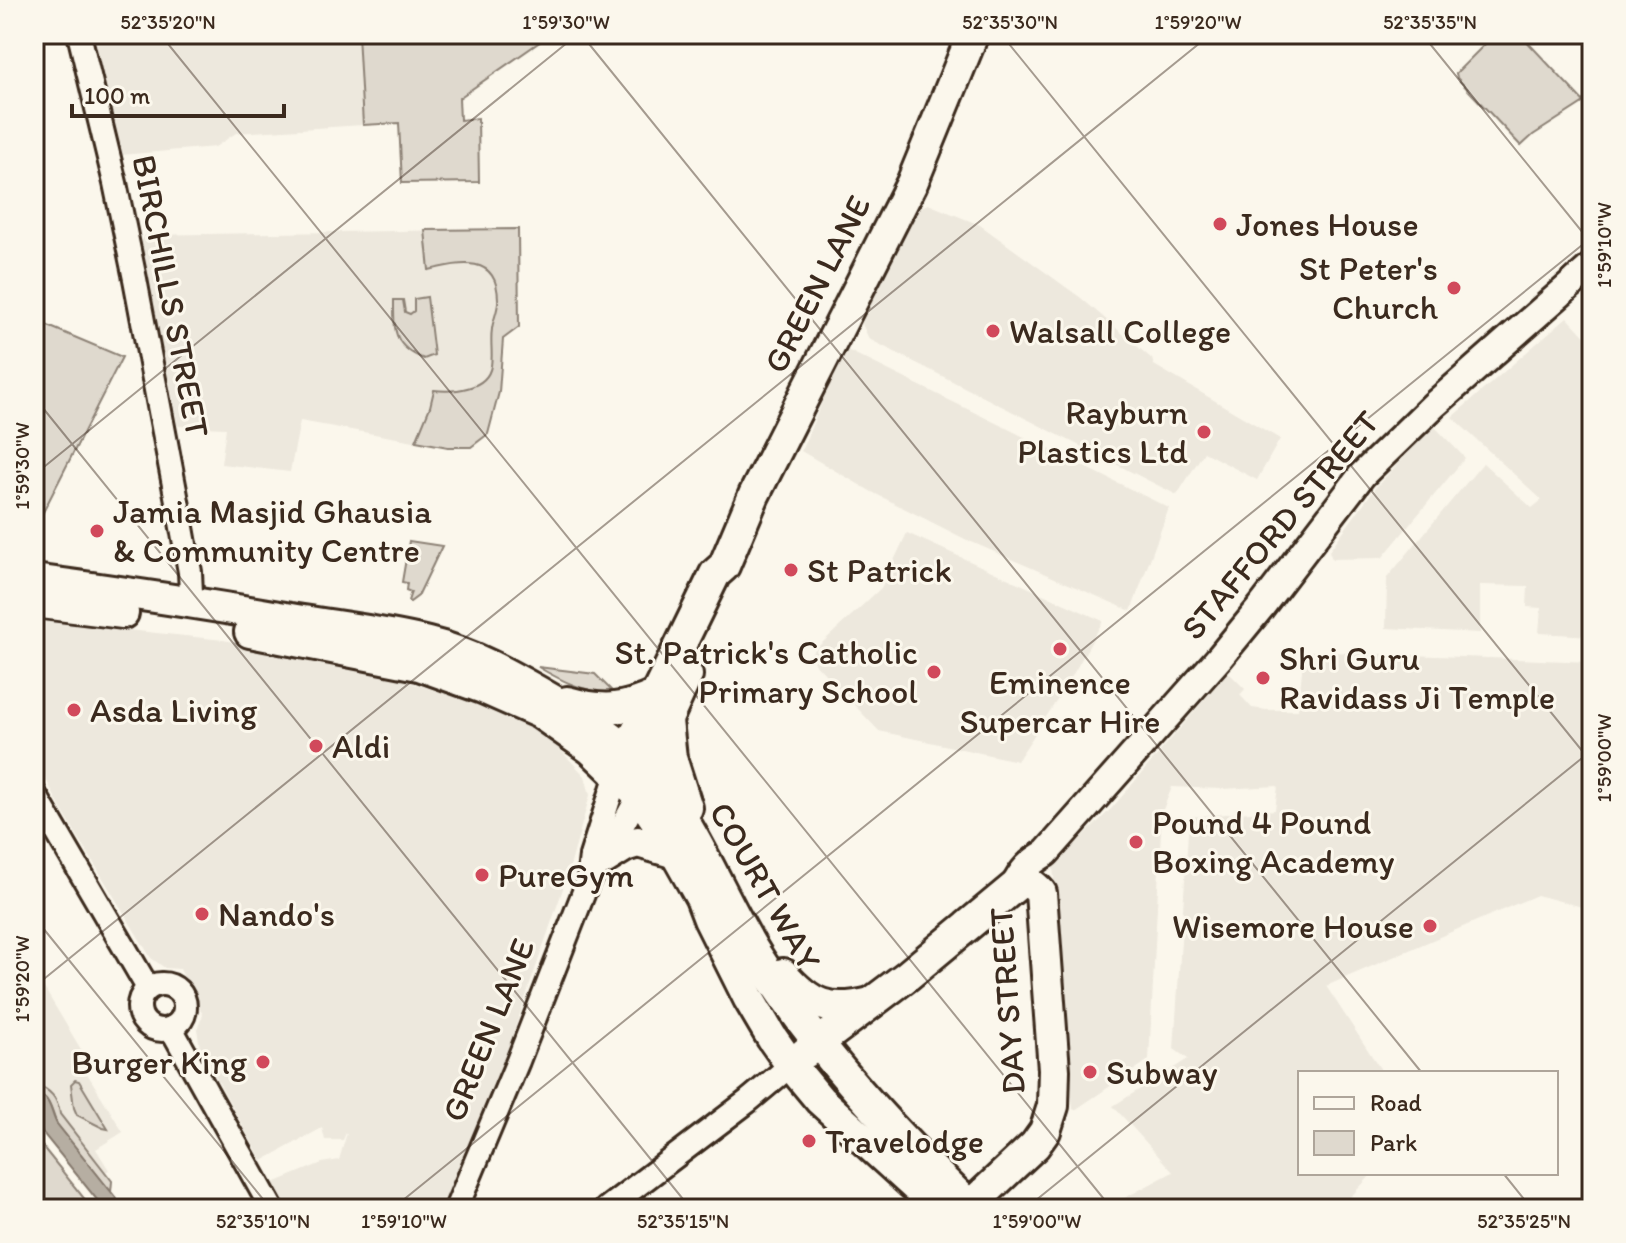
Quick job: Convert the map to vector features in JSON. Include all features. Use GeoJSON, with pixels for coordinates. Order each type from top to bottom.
{"type":"FeatureCollection","features":[{"type":"Feature","properties":{"kind":"highway","name":"GREEN LANE"},"geometry":{"type":"LineString","coordinates":[[632,772],[662,708],[715,574],[724,566],[764,474],[912,183],[973,34]]}},
{"type":"Feature","properties":{"kind":"highway"},"geometry":{"type":"LineString","coordinates":[[34,580],[201,599],[428,643],[486,663],[596,728],[632,772]]}},
{"type":"Feature","properties":{"kind":"highway"},"geometry":{"type":"LineString","coordinates":[[34,602],[201,599],[419,665],[483,688],[540,713],[591,749],[632,772]]}},
{"type":"Feature","properties":{"kind":"highway"},"geometry":{"type":"LineString","coordinates":[[542,694],[602,710],[662,708],[694,854],[724,921],[765,999],[805,1054],[892,1153],[894,1168],[937,1207],[971,1208]]}},
{"type":"Feature","properties":{"kind":"highway","name":"COURT WAY"},"geometry":{"type":"LineString","coordinates":[[632,772],[675,805],[694,854],[773,981],[805,1054]]}},
{"type":"Feature","properties":{"kind":"highway"},"geometry":{"type":"LineString","coordinates":[[596,869],[625,846],[638,842],[694,854]]}},
{"type":"Feature","properties":{"kind":"highway"},"geometry":{"type":"LineString","coordinates":[[805,1054],[969,926],[1026,887]]}},
{"type":"Feature","properties":{"kind":"highway","name":"DAY STREET"},"geometry":{"type":"LineString","coordinates":[[971,1208],[1035,1145],[1048,1124],[1053,1106],[1054,1070],[1026,887]]}},
{"type":"Feature","properties":{"kind":"highway"},"geometry":{"type":"LineString","coordinates":[[741,929],[755,938],[792,983],[809,998],[823,1005],[845,1008],[872,1003]]}},
{"type":"Feature","properties":{"kind":"highway"},"geometry":{"type":"LineString","coordinates":[[805,1054],[894,1130],[971,1208]]}},
{"type":"Feature","properties":{"kind":"main road","name":"STAFFORD STREET"},"geometry":{"type":"LineString","coordinates":[[1026,887],[1046,853],[1220,657],[1362,475],[1434,405],[1592,266]]}},
{"type":"Feature","properties":{"kind":"street","name":"BIRCHILLS STREET"},"geometry":{"type":"LineString","coordinates":[[79,34],[124,224],[201,599]]}},
{"type":"Feature","properties":{"kind":"street","name":"GREEN LANE"},"geometry":{"type":"LineString","coordinates":[[456,1209],[596,869],[632,772]]}},
{"type":"Feature","properties":{"kind":"street"},"geometry":{"type":"LineString","coordinates":[[34,793],[148,988]]}},
{"type":"Feature","properties":{"kind":"street"},"geometry":{"type":"LineString","coordinates":[[161,984],[180,992],[185,1006],[182,1019],[171,1028],[158,1030],[142,1020],[139,1007],[148,988],[161,984]]}},
{"type":"Feature","properties":{"kind":"street"},"geometry":{"type":"LineString","coordinates":[[171,1028],[272,1209]]}},
{"type":"Feature","properties":{"kind":"street"},"geometry":{"type":"LineString","coordinates":[[606,1209],[805,1054]]}},
{"type":"Feature","properties":{"kind":"shaded area"},"geometry":{"type":"Polygon","coordinates":[[[91,34],[358,34],[363,125],[236,133],[215,147],[121,155],[91,34]]]}},
{"type":"Feature","properties":{"kind":"shaded area","name":"Walsall College"},"geometry":{"type":"Polygon","coordinates":[[[928,204],[980,225],[1081,298],[1152,359],[1154,365],[1280,439],[1257,480],[1204,452],[1177,495],[869,339],[862,324],[907,213],[928,204]]]}},
{"type":"Feature","properties":{"kind":"shaded area"},"geometry":{"type":"Polygon","coordinates":[[[518,229],[519,327],[503,339],[499,392],[488,434],[471,447],[448,447],[300,421],[290,472],[221,464],[226,428],[178,426],[141,243],[145,235],[518,229]]]}},
{"type":"Feature","properties":{"kind":"shaded area"},"geometry":{"type":"Polygon","coordinates":[[[1567,317],[1592,344],[1592,636],[1539,633],[1541,608],[1527,607],[1528,586],[1480,585],[1480,633],[1386,628],[1387,578],[1483,463],[1532,508],[1542,500],[1452,417],[1567,317]]]}},
{"type":"Feature","properties":{"kind":"shaded area"},"geometry":{"type":"Polygon","coordinates":[[[845,349],[1169,508],[1131,611],[967,540],[872,492],[801,451],[845,349]]]}},
{"type":"Feature","properties":{"kind":"shaded area"},"geometry":{"type":"Polygon","coordinates":[[[1434,426],[1465,458],[1382,558],[1332,559],[1329,551],[1375,488],[1434,426]]]}},
{"type":"Feature","properties":{"kind":"shaded area","name":"St. Patrick's Catholic Primary School"},"geometry":{"type":"Polygon","coordinates":[[[907,533],[1103,621],[1067,685],[1017,761],[879,731],[808,656],[881,588],[907,533]]]}},
{"type":"Feature","properties":{"kind":"shaded area"},"geometry":{"type":"Polygon","coordinates":[[[34,620],[223,640],[349,663],[503,712],[549,738],[585,776],[590,795],[568,874],[480,1130],[442,1209],[285,1209],[271,1184],[322,1163],[339,1160],[347,1133],[343,1140],[325,1140],[322,1128],[262,1161],[200,1048],[197,1029],[203,1015],[180,969],[165,968],[151,958],[60,807],[34,756],[34,620]]]}},
{"type":"Feature","properties":{"kind":"shaded area"},"geometry":{"type":"Polygon","coordinates":[[[1304,651],[1592,662],[1592,811],[1585,813],[1590,909],[1537,895],[1326,986],[1382,1071],[1298,1071],[1298,1175],[1371,1175],[1339,1209],[1104,1209],[1173,1172],[1113,1106],[1188,1059],[1174,1049],[1189,817],[1275,810],[1278,786],[1222,789],[1172,787],[1162,812],[1149,1060],[1075,1110],[1053,866],[1112,808],[1228,672],[1245,689],[1240,695],[1252,708],[1298,710],[1304,651]]]}},
{"type":"Feature","properties":{"kind":"shaded area"},"geometry":{"type":"Polygon","coordinates":[[[34,971],[91,1066],[85,1070],[123,1132],[96,1149],[109,1170],[98,1176],[50,1104],[34,1091],[34,971]]]}},
{"type":"Feature","properties":{"kind":"shaded area"},"geometry":{"type":"Polygon","coordinates":[[[34,1091],[46,1099],[57,1124],[116,1198],[115,1205],[119,1209],[102,1206],[34,1122],[34,1091]]]}},
{"type":"Feature","properties":{"kind":"green space"},"geometry":{"type":"Polygon","coordinates":[[[358,34],[551,34],[459,98],[460,120],[478,118],[479,182],[402,183],[399,123],[363,125],[358,34]]]}},
{"type":"Feature","properties":{"kind":"green space"},"geometry":{"type":"Polygon","coordinates":[[[1495,34],[1520,34],[1584,102],[1521,146],[1457,78],[1456,73],[1495,34]]]}},
{"type":"Feature","properties":{"kind":"green space"},"geometry":{"type":"Polygon","coordinates":[[[518,229],[519,327],[503,339],[499,392],[488,434],[471,447],[448,447],[416,441],[434,390],[468,388],[488,374],[498,303],[496,284],[484,268],[464,264],[429,270],[425,230],[518,229]]]}},
{"type":"Feature","properties":{"kind":"green space"},"geometry":{"type":"Polygon","coordinates":[[[427,297],[434,355],[424,359],[406,349],[397,336],[394,300],[403,300],[405,312],[410,314],[414,311],[414,299],[427,297]]]}},
{"type":"Feature","properties":{"kind":"green space"},"geometry":{"type":"Polygon","coordinates":[[[34,320],[122,357],[35,528],[34,528],[34,320]]]}},
{"type":"Feature","properties":{"kind":"green space"},"geometry":{"type":"Polygon","coordinates":[[[409,541],[442,546],[418,596],[410,602],[411,592],[406,590],[407,583],[402,582],[409,541]]]}},
{"type":"Feature","properties":{"kind":"green space"},"geometry":{"type":"Polygon","coordinates":[[[538,667],[595,674],[613,692],[574,685],[538,667]]]}},
{"type":"Feature","properties":{"kind":"green space"},"geometry":{"type":"Polygon","coordinates":[[[79,1081],[108,1129],[77,1115],[71,1084],[79,1081]]]}},
{"type":"Feature","properties":{"kind":"green space"},"geometry":{"type":"Polygon","coordinates":[[[34,1084],[49,1091],[55,1099],[60,1114],[112,1181],[111,1192],[57,1124],[46,1099],[34,1091],[34,1084]]]}},
{"type":"Feature","properties":{"kind":"green space"},"geometry":{"type":"Polygon","coordinates":[[[34,1136],[91,1207],[91,1209],[34,1209],[34,1136]]]}},
{"type":"Feature","properties":{"kind":"place","name":"Jones House"},"geometry":{"type":"Point","coordinates":[1220,224]}},
{"type":"Feature","properties":{"kind":"place","name":"St Peter's Church"},"geometry":{"type":"Point","coordinates":[1454,288]}},
{"type":"Feature","properties":{"kind":"place","name":"Walsall College"},"geometry":{"type":"Point","coordinates":[993,331]}},
{"type":"Feature","properties":{"kind":"place","name":"Rayburn Plastics Ltd"},"geometry":{"type":"Point","coordinates":[1204,432]}},
{"type":"Feature","properties":{"kind":"place","name":"Jamia Masjid Ghausia & Community Centre"},"geometry":{"type":"Point","coordinates":[97,531]}},
{"type":"Feature","properties":{"kind":"place","name":"St Patrick"},"geometry":{"type":"Point","coordinates":[791,570]}},
{"type":"Feature","properties":{"kind":"place","name":"Eminence Supercar Hire"},"geometry":{"type":"Point","coordinates":[1060,649]}},
{"type":"Feature","properties":{"kind":"place","name":"St. Patrick's Catholic Primary School"},"geometry":{"type":"Point","coordinates":[934,672]}},
{"type":"Feature","properties":{"kind":"place","name":"Shri Guru Ravidass Ji Temple"},"geometry":{"type":"Point","coordinates":[1263,678]}},
{"type":"Feature","properties":{"kind":"place","name":"Asda Living"},"geometry":{"type":"Point","coordinates":[74,710]}},
{"type":"Feature","properties":{"kind":"place","name":"Aldi"},"geometry":{"type":"Point","coordinates":[316,746]}},
{"type":"Feature","properties":{"kind":"place","name":"Pound 4 Pound Boxing Academy"},"geometry":{"type":"Point","coordinates":[1136,842]}},
{"type":"Feature","properties":{"kind":"place","name":"PureGym"},"geometry":{"type":"Point","coordinates":[482,875]}},
{"type":"Feature","properties":{"kind":"place","name":"Nando's"},"geometry":{"type":"Point","coordinates":[202,914]}},
{"type":"Feature","properties":{"kind":"place","name":"Wisemore House"},"geometry":{"type":"Point","coordinates":[1430,926]}},
{"type":"Feature","properties":{"kind":"place","name":"Burger King"},"geometry":{"type":"Point","coordinates":[263,1062]}},
{"type":"Feature","properties":{"kind":"place","name":"Subway"},"geometry":{"type":"Point","coordinates":[1090,1072]}},
{"type":"Feature","properties":{"kind":"place","name":"Travelodge"},"geometry":{"type":"Point","coordinates":[809,1141]}}]}
